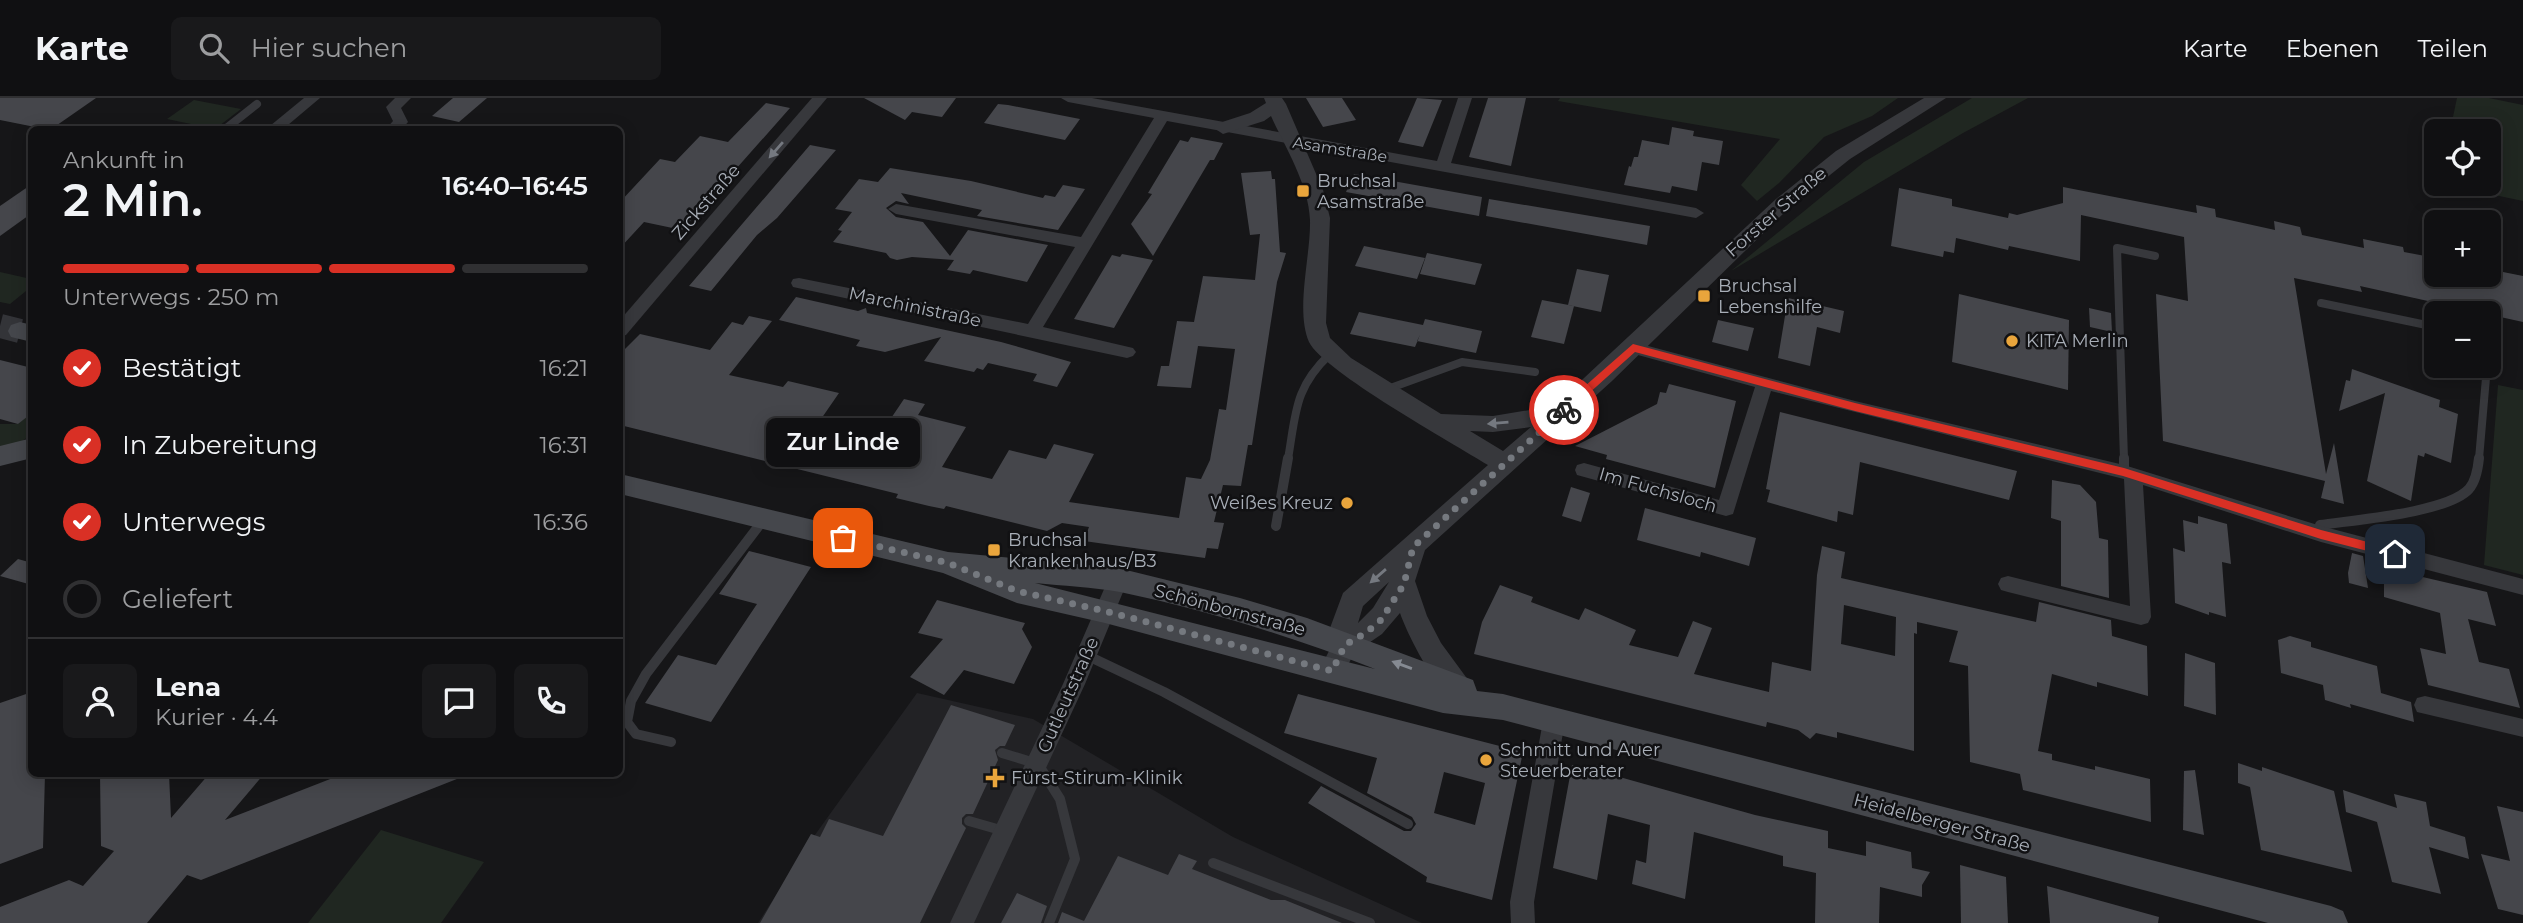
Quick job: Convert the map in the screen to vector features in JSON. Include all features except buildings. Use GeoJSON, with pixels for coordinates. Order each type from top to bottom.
{"type":"FeatureCollection","features":[{"type":"Feature","properties":{"kind":"main road"},"geometry":{"type":"LineString","coordinates":[[0,456],[28,449]]}},
{"type":"Feature","properties":{"kind":"main road","name":"Schönbornstraße"},"geometry":{"type":"LineString","coordinates":[[623,485],[948,563],[1118,580],[1240,610],[1338,658]]}},
{"type":"Feature","properties":{"kind":"main road","name":"Schönbornstraße"},"geometry":{"type":"LineString","coordinates":[[948,563],[1017,591],[1338,658]]}},
{"type":"Feature","properties":{"kind":"main road"},"geometry":{"type":"LineString","coordinates":[[1338,658],[1460,688],[1503,707]]}},
{"type":"Feature","properties":{"kind":"main road"},"geometry":{"type":"LineString","coordinates":[[1338,658],[1443,699],[1503,707]]}},
{"type":"Feature","properties":{"kind":"main road","name":"Heidelberger Straße"},"geometry":{"type":"LineString","coordinates":[[1503,707],[2331,923]]}},
{"type":"Feature","properties":{"kind":"street"},"geometry":{"type":"LineString","coordinates":[[277,126],[313,98]]}},
{"type":"Feature","properties":{"kind":"street"},"geometry":{"type":"LineString","coordinates":[[396,126],[401,122],[393,107],[404,98]]}},
{"type":"Feature","properties":{"kind":"street","name":"Zickstraße"},"geometry":{"type":"LineString","coordinates":[[623,328],[820,98]]}},
{"type":"Feature","properties":{"kind":"street","name":"Asamstraße"},"geometry":{"type":"LineString","coordinates":[[1068,98],[1696,213]]}},
{"type":"Feature","properties":{"kind":"street"},"geometry":{"type":"LineString","coordinates":[[1443,166],[1465,98]]}},
{"type":"Feature","properties":{"kind":"street","name":"Forster Straße"},"geometry":{"type":"LineString","coordinates":[[1338,658],[1343,628],[1352,600],[1633,348],[1783,203],[1843,155],[1937,98]]}},
{"type":"Feature","properties":{"kind":"street"},"geometry":{"type":"LineString","coordinates":[[1223,128],[1257,117],[1275,101],[1294,141],[1313,190],[1320,218],[1315,324],[1320,341],[1330,354],[1505,464]]}},
{"type":"Feature","properties":{"kind":"street"},"geometry":{"type":"LineString","coordinates":[[1031,331],[1162,117]]}},
{"type":"Feature","properties":{"kind":"street"},"geometry":{"type":"LineString","coordinates":[[896,209],[1084,243]]}},
{"type":"Feature","properties":{"kind":"street","name":"Marchinistraße"},"geometry":{"type":"LineString","coordinates":[[799,283],[1127,352]]}},
{"type":"Feature","properties":{"kind":"street"},"geometry":{"type":"LineString","coordinates":[[1633,348],[2128,473],[2521,593]]}},
{"type":"Feature","properties":{"kind":"street","name":"Im Fuchsloch"},"geometry":{"type":"LineString","coordinates":[[1584,470],[1726,509],[1765,383]]}},
{"type":"Feature","properties":{"kind":"street"},"geometry":{"type":"LineString","coordinates":[[1436,420],[1493,424],[1559,414]]}},
{"type":"Feature","properties":{"kind":"street"},"geometry":{"type":"LineString","coordinates":[[2008,584],[2141,617],[2128,473]]}},
{"type":"Feature","properties":{"kind":"street"},"geometry":{"type":"LineString","coordinates":[[1338,658],[1381,620],[1404,584],[1413,547]]}},
{"type":"Feature","properties":{"kind":"street","name":"Gutleutstraße"},"geometry":{"type":"LineString","coordinates":[[962,923],[1038,764],[1118,580]]}},
{"type":"Feature","properties":{"kind":"street"},"geometry":{"type":"LineString","coordinates":[[1404,584],[1419,633],[1428,649],[1460,688]]}},
{"type":"Feature","properties":{"kind":"street"},"geometry":{"type":"LineString","coordinates":[[2425,705],[2523,728]]}},
{"type":"Feature","properties":{"kind":"street"},"geometry":{"type":"LineString","coordinates":[[1523,923],[1522,902],[1554,721]]}},
{"type":"Feature","properties":{"kind":"lane"},"geometry":{"type":"LineString","coordinates":[[229,126],[257,104]]}},
{"type":"Feature","properties":{"kind":"lane"},"geometry":{"type":"LineString","coordinates":[[2128,473],[2117,248],[2155,256]]}},
{"type":"Feature","properties":{"kind":"lane"},"geometry":{"type":"LineString","coordinates":[[2321,303],[2424,324]]}},
{"type":"Feature","properties":{"kind":"lane"},"geometry":{"type":"LineString","coordinates":[[1276,526],[1299,395],[1311,372],[1330,354]]}},
{"type":"Feature","properties":{"kind":"lane"},"geometry":{"type":"LineString","coordinates":[[1385,390],[1462,362],[1535,372]]}},
{"type":"Feature","properties":{"kind":"lane"},"geometry":{"type":"LineString","coordinates":[[2321,534],[2320,525],[2431,507],[2456,499],[2470,488],[2477,471],[2486,378]]}},
{"type":"Feature","properties":{"kind":"lane"},"geometry":{"type":"LineString","coordinates":[[671,742],[636,734],[627,722],[631,702],[646,674],[764,519]]}},
{"type":"Feature","properties":{"kind":"lane"},"geometry":{"type":"LineString","coordinates":[[1086,655],[1164,692],[1408,824]]}},
{"type":"Feature","properties":{"kind":"lane"},"geometry":{"type":"LineString","coordinates":[[1002,753],[1038,764],[1060,800],[1075,859],[1049,923]]}},
{"type":"Feature","properties":{"kind":"lane"},"geometry":{"type":"LineString","coordinates":[[969,821],[1004,831]]}},
{"type":"Feature","properties":{"kind":"lane"},"geometry":{"type":"LineString","coordinates":[[1213,863],[1370,923]]}},
{"type":"Feature","properties":{"kind":"shaded area"},"geometry":{"type":"Polygon","coordinates":[[[1560,98],[1898,98],[1872,116],[1824,137],[1779,183],[1757,201],[1741,185],[1780,139],[1558,101],[1560,98]]]}},
{"type":"Feature","properties":{"kind":"shaded area"},"geometry":{"type":"Polygon","coordinates":[[[1972,98],[2028,98],[1963,133],[1731,271],[1864,162],[1972,98]]]}},
{"type":"Feature","properties":{"kind":"shaded area"},"geometry":{"type":"Polygon","coordinates":[[[2457,98],[2489,98],[2523,105],[2523,201],[2499,196],[2501,119],[2453,119],[2457,98]]]}},
{"type":"Feature","properties":{"kind":"shaded area"},"geometry":{"type":"Polygon","coordinates":[[[194,100],[241,109],[219,126],[201,126],[167,119],[194,100]]]}},
{"type":"Feature","properties":{"kind":"shaded area"},"geometry":{"type":"Polygon","coordinates":[[[0,272],[28,278],[28,289],[10,304],[0,302],[0,272]]]}},
{"type":"Feature","properties":{"kind":"shaded area"},"geometry":{"type":"Polygon","coordinates":[[[2498,385],[2523,390],[2523,575],[2484,565],[2498,385]]]}},
{"type":"Feature","properties":{"kind":"shaded area"},"geometry":{"type":"Polygon","coordinates":[[[28,416],[28,437],[0,456],[0,424],[18,424],[28,416]]]}},
{"type":"Feature","properties":{"kind":"shaded area","name":"Fürst-Stirum-Klinik"},"geometry":{"type":"Polygon","coordinates":[[[917,693],[1033,719],[1233,837],[1422,923],[758,923],[812,839],[917,693]]]}},
{"type":"Feature","properties":{"kind":"shaded area"},"geometry":{"type":"Polygon","coordinates":[[[381,830],[484,862],[441,923],[308,923],[381,830]]]}},
{"type":"Feature","properties":{"kind":"tunnel"},"geometry":{"type":"LineString","coordinates":[[0,326],[20,331]]}},
{"type":"Feature","properties":{"kind":"way so far"},"geometry":{"type":"LineString","coordinates":[[843,538],[948,563],[1017,591],[1105,611],[1332,671],[1345,645],[1381,620],[1404,584],[1413,547],[1564,410]]}},
{"type":"Feature","properties":{"kind":"place","name":"Bruchsal Asamstraße"},"geometry":{"type":"Point","coordinates":[1303,191]}},
{"type":"Feature","properties":{"kind":"place","name":"Bruchsal Lebenshilfe"},"geometry":{"type":"Point","coordinates":[1704,296]}},
{"type":"Feature","properties":{"kind":"place","name":"KITA Merlin"},"geometry":{"type":"Point","coordinates":[2012,341]}},
{"type":"Feature","properties":{"kind":"place","name":"Weißes Kreuz"},"geometry":{"type":"Point","coordinates":[1347,503]}},
{"type":"Feature","properties":{"kind":"place","name":"Zur Linde"},"geometry":{"type":"Point","coordinates":[843,538]}},
{"type":"Feature","properties":{"kind":"place","name":"Bruchsal Krankenhaus/B3"},"geometry":{"type":"Point","coordinates":[994,550]}},
{"type":"Feature","properties":{"kind":"place","name":"Schmitt und Auer Steuerberater"},"geometry":{"type":"Point","coordinates":[1486,760]}},
{"type":"Feature","properties":{"kind":"place","name":"Fürst-Stirum-Klinik"},"geometry":{"type":"Point","coordinates":[995,778]}},
{"type":"Feature","properties":{"kind":"route"},"geometry":{"type":"LineString","coordinates":[[1564,410],[1633,348],[1855,407],[2124,472],[2321,534],[2395,554]]}}]}
